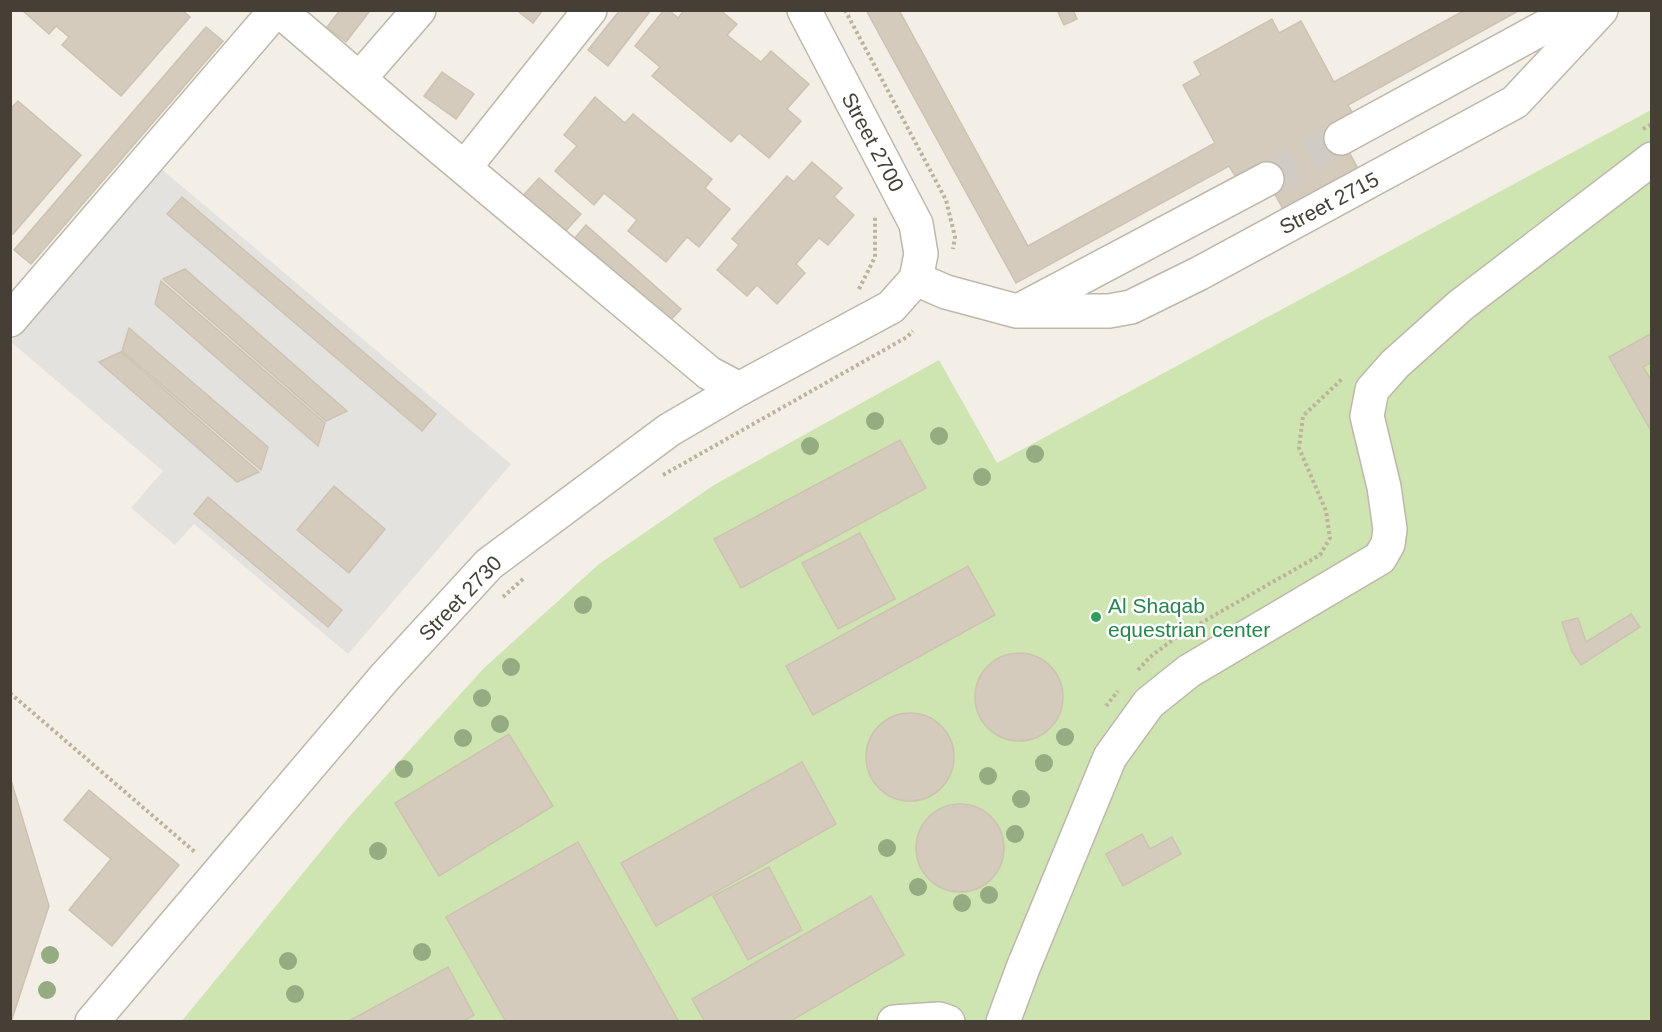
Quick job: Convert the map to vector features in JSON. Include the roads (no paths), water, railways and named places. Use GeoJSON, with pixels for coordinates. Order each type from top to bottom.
{"type":"FeatureCollection","features":[{"type":"Feature","properties":{"kind":"street"},"geometry":{"type":"LineString","coordinates":[[11,318],[278,10],[708,373],[739,388]]}},
{"type":"Feature","properties":{"kind":"street"},"geometry":{"type":"LineString","coordinates":[[360,78],[419,10]]}},
{"type":"Feature","properties":{"kind":"street"},"geometry":{"type":"LineString","coordinates":[[465,167],[590,10]]}},
{"type":"Feature","properties":{"kind":"street","name":"Street 2700"},"geometry":{"type":"LineString","coordinates":[[804,10],[916,224],[921,254],[916,279]]}},
{"type":"Feature","properties":{"kind":"street"},"geometry":{"type":"LineString","coordinates":[[1393,169],[1354,131],[1576,10]]}},
{"type":"Feature","properties":{"kind":"street","name":"Street 2715"},"geometry":{"type":"LineString","coordinates":[[916,279],[946,292],[1017,311],[1110,311],[1131,307],[1158,295],[1515,102],[1601,10]]}},
{"type":"Feature","properties":{"kind":"street"},"geometry":{"type":"LineString","coordinates":[[1003,1022],[1110,756],[1149,703],[1189,670],[1380,558],[1388,544],[1390,529],[1384,488],[1367,416],[1372,390],[1395,364],[1647,144]]}},
{"type":"Feature","properties":{"kind":"street"},"geometry":{"type":"LineString","coordinates":[[1017,311],[1255,185],[1269,235]]}},
{"type":"Feature","properties":{"kind":"street","name":"Street 2730"},"geometry":{"type":"LineString","coordinates":[[92,1022],[385,677],[489,564],[669,430],[739,388],[891,307],[916,279]]}},
{"type":"Feature","properties":{"kind":"street"},"geometry":{"type":"LineString","coordinates":[[894,1022],[939,1019],[948,1022]]}},
{"type":"Feature","properties":{"kind":"tunnel"},"geometry":{"type":"LineString","coordinates":[[1267,179],[1341,138]]}},
{"type":"Feature","properties":{"kind":"place","name":"Al Shaqab equestrian center"},"geometry":{"type":"Point","coordinates":[1096,617]}}]}
